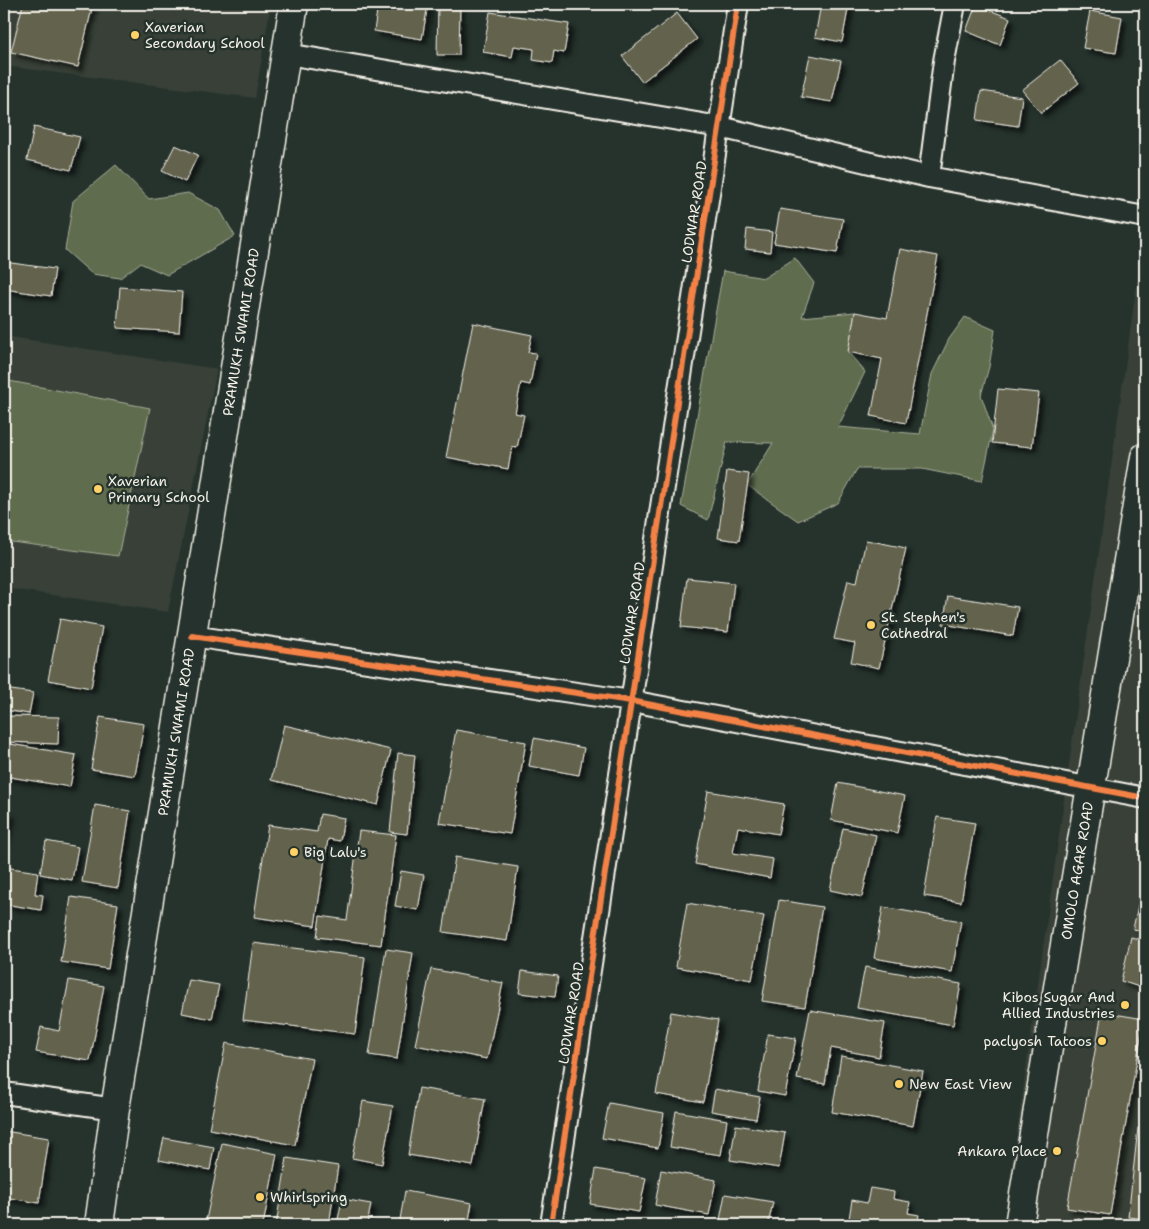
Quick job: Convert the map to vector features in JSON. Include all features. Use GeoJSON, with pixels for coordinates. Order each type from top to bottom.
{"type":"FeatureCollection","features":[{"type":"Feature","properties":{"kind":"main road","name":"PRAMUKH SWAMI ROAD"},"geometry":{"type":"LineString","coordinates":[[99,1225],[115,1109],[294,4]]}},
{"type":"Feature","properties":{"kind":"main road","name":"OMOLO AGAR ROAD"},"geometry":{"type":"LineString","coordinates":[[1019,1225],[1145,457]]}},
{"type":"Feature","properties":{"kind":"street","name":"LODWAR ROAD"},"geometry":{"type":"LineString","coordinates":[[551,1225],[738,4]]}},
{"type":"Feature","properties":{"kind":"street"},"geometry":{"type":"LineString","coordinates":[[929,177],[944,60],[955,4]]}},
{"type":"Feature","properties":{"kind":"street"},"geometry":{"type":"LineString","coordinates":[[287,54],[720,127],[929,177],[1145,217]]}},
{"type":"Feature","properties":{"kind":"street"},"geometry":{"type":"LineString","coordinates":[[192,636],[631,701],[1145,798]]}},
{"type":"Feature","properties":{"kind":"street"},"geometry":{"type":"LineString","coordinates":[[4,1093],[115,1109]]}},
{"type":"Feature","properties":{"kind":"shaded area","name":"Xaverian Secondary School"},"geometry":{"type":"Polygon","coordinates":[[[4,4],[271,4],[255,98],[4,66],[4,4]]]}},
{"type":"Feature","properties":{"kind":"shaded area"},"geometry":{"type":"Polygon","coordinates":[[[1145,226],[1145,1225],[1004,1225],[1145,226]]]}},
{"type":"Feature","properties":{"kind":"shaded area","name":"Xaverian Primary School"},"geometry":{"type":"Polygon","coordinates":[[[4,336],[217,369],[168,612],[4,588],[4,336]]]}},
{"type":"Feature","properties":{"kind":"green space"},"geometry":{"type":"Polygon","coordinates":[[[116,165],[149,199],[188,193],[220,210],[235,236],[167,275],[140,263],[120,278],[92,274],[65,250],[73,201],[116,165]]]}},
{"type":"Feature","properties":{"kind":"green space"},"geometry":{"type":"Polygon","coordinates":[[[795,258],[814,283],[802,317],[855,312],[848,352],[865,372],[838,427],[920,434],[932,374],[949,339],[965,317],[995,330],[989,367],[981,395],[993,430],[982,481],[922,469],[857,469],[838,503],[798,521],[747,485],[773,443],[727,442],[708,520],[681,506],[723,271],[764,278],[795,258]]]}},
{"type":"Feature","properties":{"kind":"green space"},"geometry":{"type":"Polygon","coordinates":[[[4,380],[150,408],[118,556],[4,541],[4,380]]]}},
{"type":"Feature","properties":{"kind":"building"},"geometry":{"type":"Polygon","coordinates":[[[23,4],[93,4],[78,67],[11,52],[23,4]]]}},
{"type":"Feature","properties":{"kind":"building"},"geometry":{"type":"Polygon","coordinates":[[[378,4],[428,4],[422,39],[374,31],[378,4]]]}},
{"type":"Feature","properties":{"kind":"building"},"geometry":{"type":"Polygon","coordinates":[[[438,4],[460,4],[459,55],[437,55],[438,4]]]}},
{"type":"Feature","properties":{"kind":"building"},"geometry":{"type":"Polygon","coordinates":[[[821,4],[849,4],[842,42],[815,37],[821,4]]]}},
{"type":"Feature","properties":{"kind":"building"},"geometry":{"type":"Polygon","coordinates":[[[976,5],[1010,18],[1000,45],[966,31],[976,5]]]}},
{"type":"Feature","properties":{"kind":"building"},"geometry":{"type":"Polygon","coordinates":[[[1090,11],[1122,17],[1116,53],[1083,48],[1090,11]]]}},
{"type":"Feature","properties":{"kind":"building"},"geometry":{"type":"Polygon","coordinates":[[[490,12],[569,24],[564,53],[554,51],[552,63],[533,60],[534,49],[514,46],[512,57],[483,52],[490,12]]]}},
{"type":"Feature","properties":{"kind":"building"},"geometry":{"type":"Polygon","coordinates":[[[677,13],[697,39],[642,82],[622,56],[677,13]]]}},
{"type":"Feature","properties":{"kind":"building"},"geometry":{"type":"Polygon","coordinates":[[[810,55],[841,61],[832,102],[801,97],[810,55]]]}},
{"type":"Feature","properties":{"kind":"building"},"geometry":{"type":"Polygon","coordinates":[[[1060,60],[1079,83],[1041,113],[1022,90],[1060,60]]]}},
{"type":"Feature","properties":{"kind":"building"},"geometry":{"type":"Polygon","coordinates":[[[981,91],[1022,97],[1018,126],[977,120],[981,91]]]}},
{"type":"Feature","properties":{"kind":"building"},"geometry":{"type":"Polygon","coordinates":[[[34,127],[80,137],[71,170],[27,160],[34,127]]]}},
{"type":"Feature","properties":{"kind":"building"},"geometry":{"type":"Polygon","coordinates":[[[175,145],[198,155],[185,182],[162,171],[175,145]]]}},
{"type":"Feature","properties":{"kind":"building"},"geometry":{"type":"Polygon","coordinates":[[[780,209],[843,219],[837,253],[774,243],[780,209]]]}},
{"type":"Feature","properties":{"kind":"building"},"geometry":{"type":"Polygon","coordinates":[[[747,229],[772,232],[770,252],[745,249],[747,229]]]}},
{"type":"Feature","properties":{"kind":"building"},"geometry":{"type":"Polygon","coordinates":[[[900,249],[938,256],[906,423],[871,416],[882,359],[848,352],[855,312],[887,318],[900,249]]]}},
{"type":"Feature","properties":{"kind":"building"},"geometry":{"type":"Polygon","coordinates":[[[4,262],[55,269],[51,296],[4,289],[4,262]]]}},
{"type":"Feature","properties":{"kind":"building"},"geometry":{"type":"Polygon","coordinates":[[[120,287],[182,292],[179,332],[117,328],[120,287]]]}},
{"type":"Feature","properties":{"kind":"building"},"geometry":{"type":"Polygon","coordinates":[[[473,323],[532,335],[528,352],[536,353],[530,385],[521,383],[515,413],[524,415],[517,448],[512,447],[508,469],[446,457],[473,323]]]}},
{"type":"Feature","properties":{"kind":"building"},"geometry":{"type":"Polygon","coordinates":[[[998,389],[1039,393],[1032,447],[992,443],[998,389]]]}},
{"type":"Feature","properties":{"kind":"building"},"geometry":{"type":"Polygon","coordinates":[[[727,471],[749,474],[739,541],[718,538],[727,471]]]}},
{"type":"Feature","properties":{"kind":"building"},"geometry":{"type":"Polygon","coordinates":[[[866,540],[906,548],[879,668],[851,662],[855,643],[834,639],[848,580],[857,582],[866,540]]]}},
{"type":"Feature","properties":{"kind":"building"},"geometry":{"type":"Polygon","coordinates":[[[687,578],[734,583],[728,632],[681,627],[687,578]]]}},
{"type":"Feature","properties":{"kind":"building"},"geometry":{"type":"Polygon","coordinates":[[[948,596],[1018,607],[1013,636],[943,624],[948,596]]]}},
{"type":"Feature","properties":{"kind":"building"},"geometry":{"type":"Polygon","coordinates":[[[60,619],[102,627],[91,688],[48,680],[60,619]]]}},
{"type":"Feature","properties":{"kind":"building"},"geometry":{"type":"Polygon","coordinates":[[[4,689],[33,693],[29,714],[4,710],[4,689]]]}},
{"type":"Feature","properties":{"kind":"building"},"geometry":{"type":"Polygon","coordinates":[[[7,716],[59,717],[58,744],[6,742],[7,716]]]}},
{"type":"Feature","properties":{"kind":"building"},"geometry":{"type":"Polygon","coordinates":[[[100,717],[144,724],[135,776],[91,769],[100,717]]]}},
{"type":"Feature","properties":{"kind":"building"},"geometry":{"type":"Polygon","coordinates":[[[284,725],[391,750],[378,805],[271,780],[284,725]]]}},
{"type":"Feature","properties":{"kind":"building"},"geometry":{"type":"Polygon","coordinates":[[[456,730],[526,742],[510,834],[439,823],[456,730]]]}},
{"type":"Feature","properties":{"kind":"building"},"geometry":{"type":"Polygon","coordinates":[[[534,738],[584,748],[579,775],[529,766],[534,738]]]}},
{"type":"Feature","properties":{"kind":"building"},"geometry":{"type":"Polygon","coordinates":[[[4,743],[76,755],[70,787],[4,776],[4,743]]]}},
{"type":"Feature","properties":{"kind":"building"},"geometry":{"type":"Polygon","coordinates":[[[398,753],[415,755],[407,834],[390,832],[398,753]]]}},
{"type":"Feature","properties":{"kind":"building"},"geometry":{"type":"Polygon","coordinates":[[[838,783],[905,796],[897,833],[831,820],[838,783]]]}},
{"type":"Feature","properties":{"kind":"building"},"geometry":{"type":"Polygon","coordinates":[[[708,791],[784,804],[778,834],[738,827],[733,853],[773,859],[770,878],[695,864],[708,791]]]}},
{"type":"Feature","properties":{"kind":"building"},"geometry":{"type":"Polygon","coordinates":[[[95,805],[130,811],[118,888],[82,882],[95,805]]]}},
{"type":"Feature","properties":{"kind":"building"},"geometry":{"type":"Polygon","coordinates":[[[4,812],[11,814],[4,842],[4,812]]]}},
{"type":"Feature","properties":{"kind":"building"},"geometry":{"type":"Polygon","coordinates":[[[320,814],[344,818],[340,841],[328,839],[315,926],[254,917],[268,825],[317,832],[320,814]]]}},
{"type":"Feature","properties":{"kind":"building"},"geometry":{"type":"Polygon","coordinates":[[[937,817],[975,823],[961,902],[924,896],[937,817]]]}},
{"type":"Feature","properties":{"kind":"building"},"geometry":{"type":"Polygon","coordinates":[[[843,828],[876,835],[862,897],[830,890],[843,828]]]}},
{"type":"Feature","properties":{"kind":"building"},"geometry":{"type":"Polygon","coordinates":[[[359,831],[396,835],[381,945],[317,937],[320,916],[347,920],[359,831]]]}},
{"type":"Feature","properties":{"kind":"building"},"geometry":{"type":"Polygon","coordinates":[[[46,841],[78,847],[72,880],[40,874],[46,841]]]}},
{"type":"Feature","properties":{"kind":"building"},"geometry":{"type":"Polygon","coordinates":[[[455,857],[518,867],[507,941],[443,932],[455,857]]]}},
{"type":"Feature","properties":{"kind":"building"},"geometry":{"type":"Polygon","coordinates":[[[4,867],[38,872],[35,894],[43,895],[41,910],[4,904],[4,867]]]}},
{"type":"Feature","properties":{"kind":"building"},"geometry":{"type":"Polygon","coordinates":[[[401,871],[424,875],[418,910],[395,906],[401,871]]]}},
{"type":"Feature","properties":{"kind":"building"},"geometry":{"type":"Polygon","coordinates":[[[1145,872],[1145,931],[1133,929],[1145,872]]]}},
{"type":"Feature","properties":{"kind":"building"},"geometry":{"type":"Polygon","coordinates":[[[71,897],[118,904],[108,969],[61,962],[71,897]]]}},
{"type":"Feature","properties":{"kind":"building"},"geometry":{"type":"Polygon","coordinates":[[[779,900],[822,907],[805,1007],[762,1001],[779,900]]]}},
{"type":"Feature","properties":{"kind":"building"},"geometry":{"type":"Polygon","coordinates":[[[687,903],[764,916],[752,980],[676,967],[687,903]]]}},
{"type":"Feature","properties":{"kind":"building"},"geometry":{"type":"Polygon","coordinates":[[[883,907],[961,921],[952,972],[874,958],[883,907]]]}},
{"type":"Feature","properties":{"kind":"building"},"geometry":{"type":"Polygon","coordinates":[[[1131,937],[1145,941],[1145,989],[1121,981],[1131,937]]]}},
{"type":"Feature","properties":{"kind":"building"},"geometry":{"type":"Polygon","coordinates":[[[253,943],[365,957],[355,1034],[243,1020],[253,943]]]}},
{"type":"Feature","properties":{"kind":"building"},"geometry":{"type":"Polygon","coordinates":[[[386,949],[413,953],[397,1059],[369,1055],[386,949]]]}},
{"type":"Feature","properties":{"kind":"building"},"geometry":{"type":"Polygon","coordinates":[[[865,967],[961,984],[953,1025],[857,1008],[865,967]]]}},
{"type":"Feature","properties":{"kind":"building"},"geometry":{"type":"Polygon","coordinates":[[[431,969],[503,983],[487,1059],[415,1045],[431,969]]]}},
{"type":"Feature","properties":{"kind":"building"},"geometry":{"type":"Polygon","coordinates":[[[522,971],[558,976],[555,997],[519,993],[522,971]]]}},
{"type":"Feature","properties":{"kind":"building"},"geometry":{"type":"Polygon","coordinates":[[[69,980],[104,986],[90,1061],[36,1052],[41,1027],[59,1031],[69,980]]]}},
{"type":"Feature","properties":{"kind":"building"},"geometry":{"type":"Polygon","coordinates":[[[189,980],[219,985],[212,1019],[182,1013],[189,980]]]}},
{"type":"Feature","properties":{"kind":"building"},"geometry":{"type":"Polygon","coordinates":[[[810,1010],[885,1023],[879,1057],[831,1048],[825,1084],[797,1079],[810,1010]]]}},
{"type":"Feature","properties":{"kind":"building"},"geometry":{"type":"Polygon","coordinates":[[[671,1012],[718,1020],[703,1102],[656,1094],[671,1012]]]}},
{"type":"Feature","properties":{"kind":"building"},"geometry":{"type":"Polygon","coordinates":[[[1102,1012],[1144,1019],[1110,1215],[1067,1208],[1102,1012]]]}},
{"type":"Feature","properties":{"kind":"building"},"geometry":{"type":"Polygon","coordinates":[[[768,1034],[796,1038],[785,1096],[758,1091],[768,1034]]]}},
{"type":"Feature","properties":{"kind":"building"},"geometry":{"type":"Polygon","coordinates":[[[226,1043],[312,1059],[295,1145],[209,1129],[226,1043]]]}},
{"type":"Feature","properties":{"kind":"building"},"geometry":{"type":"Polygon","coordinates":[[[841,1056],[923,1071],[913,1126],[832,1112],[841,1056]]]}},
{"type":"Feature","properties":{"kind":"building"},"geometry":{"type":"Polygon","coordinates":[[[419,1088],[485,1099],[473,1166],[408,1155],[419,1088]]]}},
{"type":"Feature","properties":{"kind":"building"},"geometry":{"type":"Polygon","coordinates":[[[715,1089],[760,1097],[756,1119],[711,1111],[715,1089]]]}},
{"type":"Feature","properties":{"kind":"building"},"geometry":{"type":"Polygon","coordinates":[[[363,1101],[393,1106],[382,1164],[352,1158],[363,1101]]]}},
{"type":"Feature","properties":{"kind":"building"},"geometry":{"type":"Polygon","coordinates":[[[609,1103],[664,1113],[658,1148],[602,1138],[609,1103]]]}},
{"type":"Feature","properties":{"kind":"building"},"geometry":{"type":"Polygon","coordinates":[[[676,1111],[727,1120],[721,1155],[670,1147],[676,1111]]]}},
{"type":"Feature","properties":{"kind":"building"},"geometry":{"type":"Polygon","coordinates":[[[736,1125],[785,1133],[779,1168],[730,1160],[736,1125]]]}},
{"type":"Feature","properties":{"kind":"building"},"geometry":{"type":"Polygon","coordinates":[[[1138,1128],[1145,1129],[1145,1219],[1128,1217],[1138,1128]]]}},
{"type":"Feature","properties":{"kind":"building"},"geometry":{"type":"Polygon","coordinates":[[[4,1131],[49,1138],[39,1203],[4,1197],[4,1131]]]}},
{"type":"Feature","properties":{"kind":"building"},"geometry":{"type":"Polygon","coordinates":[[[164,1138],[214,1147],[210,1170],[159,1160],[164,1138]]]}},
{"type":"Feature","properties":{"kind":"building"},"geometry":{"type":"Polygon","coordinates":[[[222,1143],[277,1154],[263,1225],[205,1225],[222,1143]]]}},
{"type":"Feature","properties":{"kind":"building"},"geometry":{"type":"Polygon","coordinates":[[[287,1158],[338,1166],[329,1225],[276,1225],[287,1158]]]}},
{"type":"Feature","properties":{"kind":"building"},"geometry":{"type":"Polygon","coordinates":[[[596,1169],[646,1178],[639,1212],[590,1204],[596,1169]]]}},
{"type":"Feature","properties":{"kind":"building"},"geometry":{"type":"Polygon","coordinates":[[[661,1170],[716,1180],[709,1215],[655,1205],[661,1170]]]}},
{"type":"Feature","properties":{"kind":"building"},"geometry":{"type":"Polygon","coordinates":[[[870,1188],[894,1192],[893,1199],[910,1202],[908,1213],[919,1215],[917,1225],[848,1225],[852,1200],[867,1203],[870,1188]]]}},
{"type":"Feature","properties":{"kind":"building"},"geometry":{"type":"Polygon","coordinates":[[[405,1191],[472,1203],[468,1225],[399,1225],[405,1191]]]}},
{"type":"Feature","properties":{"kind":"building"},"geometry":{"type":"Polygon","coordinates":[[[725,1194],[773,1202],[768,1225],[719,1225],[725,1194]]]}},
{"type":"Feature","properties":{"kind":"building"},"geometry":{"type":"Polygon","coordinates":[[[342,1199],[371,1204],[367,1225],[337,1225],[342,1199]]]}},
{"type":"Feature","properties":{"kind":"building"},"geometry":{"type":"Polygon","coordinates":[[[1077,1218],[1099,1225],[1074,1225],[1077,1218]]]}},
{"type":"Feature","properties":{"kind":"cycle path"},"geometry":{"type":"LineString","coordinates":[[551,1225],[738,4]]}},
{"type":"Feature","properties":{"kind":"cycle path"},"geometry":{"type":"LineString","coordinates":[[192,636],[631,701],[1145,798]]}},
{"type":"Feature","properties":{"kind":"place","name":"Xaverian Secondary School"},"geometry":{"type":"Point","coordinates":[135,35]}},
{"type":"Feature","properties":{"kind":"place","name":"Xaverian Primary School"},"geometry":{"type":"Point","coordinates":[98,489]}},
{"type":"Feature","properties":{"kind":"place","name":"St. Stephen's Cathedral"},"geometry":{"type":"Point","coordinates":[871,625]}},
{"type":"Feature","properties":{"kind":"place","name":"Big Lalu's"},"geometry":{"type":"Point","coordinates":[294,852]}},
{"type":"Feature","properties":{"kind":"place","name":"Kibos Sugar And Allied Industries"},"geometry":{"type":"Point","coordinates":[1125,1005]}},
{"type":"Feature","properties":{"kind":"place","name":"paclyosh Tatoos"},"geometry":{"type":"Point","coordinates":[1102,1041]}},
{"type":"Feature","properties":{"kind":"place","name":"New East View"},"geometry":{"type":"Point","coordinates":[899,1084]}},
{"type":"Feature","properties":{"kind":"place","name":"Ankara Place"},"geometry":{"type":"Point","coordinates":[1057,1151]}},
{"type":"Feature","properties":{"kind":"place","name":"Whirlspring"},"geometry":{"type":"Point","coordinates":[260,1197]}}]}
